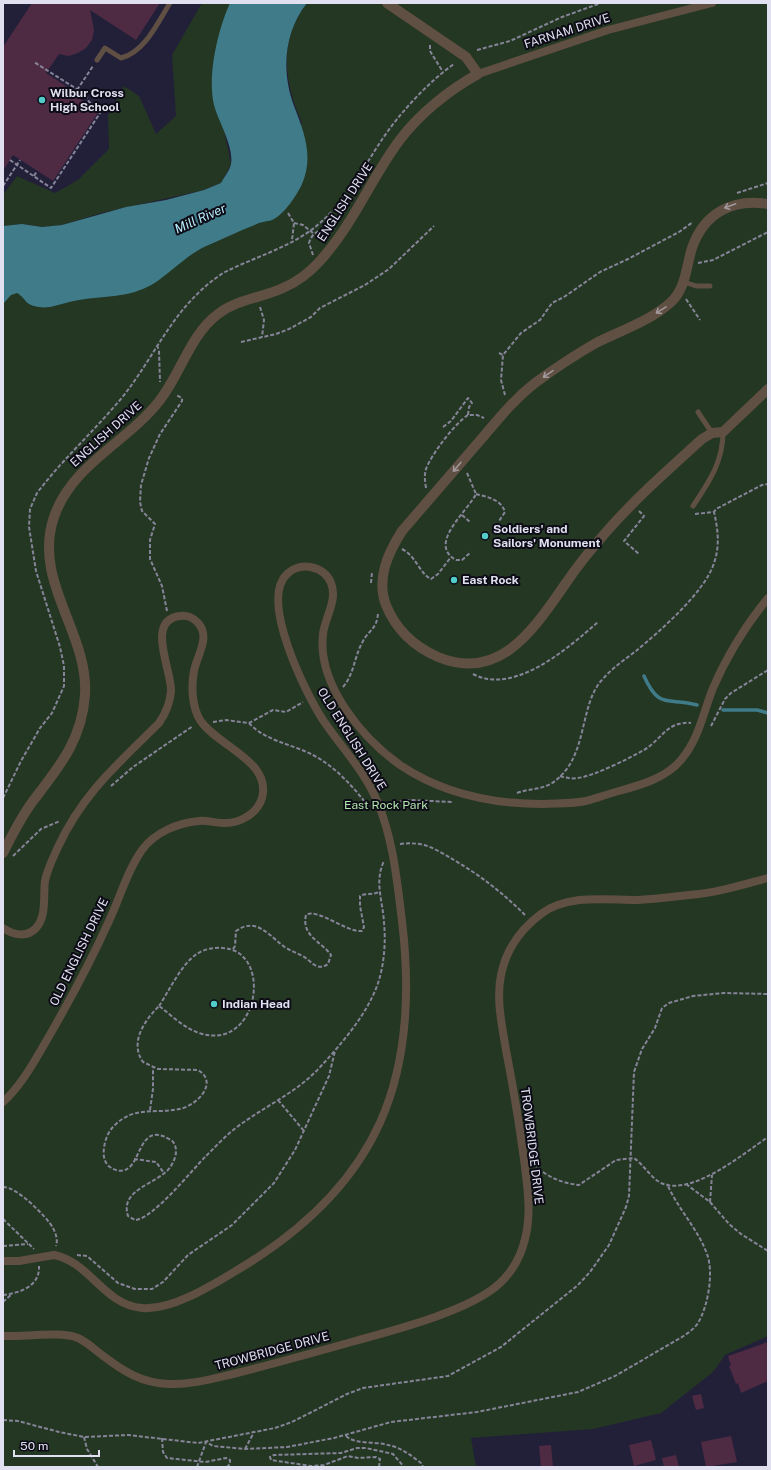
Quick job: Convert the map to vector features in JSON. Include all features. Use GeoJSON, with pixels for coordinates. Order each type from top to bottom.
{"type":"FeatureCollection","features":[{"type":"Feature","properties":{"kind":"street"},"geometry":{"type":"LineString","coordinates":[[387,3],[466,57],[478,74]]}},
{"type":"Feature","properties":{"kind":"street","name":"FARNAM DRIVE"},"geometry":{"type":"LineString","coordinates":[[478,74],[608,30],[712,3]]}},
{"type":"Feature","properties":{"kind":"street","name":"ENGLISH DRIVE"},"geometry":{"type":"LineString","coordinates":[[6,855],[25,813],[65,759],[78,730],[84,707],[85,678],[79,649],[58,596],[50,565],[49,541],[51,528],[58,508],[71,485],[81,473],[138,424],[159,401],[172,384],[196,338],[209,321],[227,308],[255,297],[282,289],[295,282],[319,261],[361,205],[398,142],[408,129],[453,89],[478,74]]}},
{"type":"Feature","properties":{"kind":"street"},"geometry":{"type":"LineString","coordinates":[[768,204],[740,203],[723,209],[716,214],[707,222],[696,238],[684,282],[679,293],[664,308],[596,343],[558,367],[511,404],[459,464],[402,531],[386,562],[383,586],[389,611],[400,630],[423,650],[454,662],[464,663],[496,657],[503,654],[522,641],[544,615],[581,562],[608,530],[702,439],[712,433],[723,432],[768,389]]}},
{"type":"Feature","properties":{"kind":"street","name":"OLD ENGLISH DRIVE"},"geometry":{"type":"LineString","coordinates":[[3,1261],[19,1261],[54,1255],[72,1261],[86,1271],[108,1294],[124,1303],[141,1308],[161,1307],[218,1282],[264,1254],[309,1218],[346,1180],[370,1143],[385,1113],[394,1086],[401,1051],[406,982],[402,922],[392,850],[380,807],[369,785],[357,765],[319,714],[298,671],[287,642],[279,610],[279,590],[286,575],[298,568],[308,566],[317,568],[330,579],[333,589],[333,599],[322,639],[326,665],[336,692],[344,706],[370,739],[401,765],[436,785],[472,798],[531,804],[582,802],[638,786],[660,777],[674,767],[691,746],[701,725],[712,691],[728,659],[752,620],[768,598]]}},
{"type":"Feature","properties":{"kind":"street","name":"OLD ENGLISH DRIVE"},"geometry":{"type":"LineString","coordinates":[[3,1102],[34,1062],[78,986],[107,926],[130,871],[143,849],[161,833],[174,827],[202,821],[233,823],[249,816],[259,805],[263,790],[263,782],[256,769],[250,761],[224,744],[201,721],[194,701],[193,685],[195,664],[203,644],[202,631],[197,621],[192,618],[180,616],[170,619]]}},
{"type":"Feature","properties":{"kind":"street"},"geometry":{"type":"LineString","coordinates":[[3,928],[9,932],[20,935],[35,930],[40,924],[45,880],[50,865],[74,817],[97,784],[159,723],[165,714],[170,699],[171,688],[162,639],[163,630],[170,619]]}},
{"type":"Feature","properties":{"kind":"street","name":"TROWBRIDGE DRIVE"},"geometry":{"type":"LineString","coordinates":[[3,1336],[72,1336],[86,1343],[133,1377],[147,1382],[181,1384],[216,1378],[335,1347],[475,1301],[499,1284],[508,1273],[522,1250],[526,1238],[529,1208],[523,1150],[499,997],[500,977],[504,962],[516,939],[531,922],[551,907],[562,903],[589,900],[653,899],[693,895],[717,891],[768,878]]}},
{"type":"Feature","properties":{"kind":"lane"},"geometry":{"type":"LineString","coordinates":[[97,60],[105,48],[121,58],[133,53],[147,37],[170,3]]}},
{"type":"Feature","properties":{"kind":"lane"},"geometry":{"type":"LineString","coordinates":[[684,282],[696,286],[710,286]]}},
{"type":"Feature","properties":{"kind":"lane"},"geometry":{"type":"LineString","coordinates":[[698,412],[712,433]]}},
{"type":"Feature","properties":{"kind":"lane"},"geometry":{"type":"LineString","coordinates":[[692,506],[708,483],[720,459],[723,432]]}},
{"type":"Feature","properties":{"kind":"path"},"geometry":{"type":"LineString","coordinates":[[477,50],[510,41],[562,16],[601,3]]}},
{"type":"Feature","properties":{"kind":"path"},"geometry":{"type":"LineString","coordinates":[[430,45],[430,51],[443,72]]}},
{"type":"Feature","properties":{"kind":"path"},"geometry":{"type":"LineString","coordinates":[[77,90],[97,60]]}},
{"type":"Feature","properties":{"kind":"path"},"geometry":{"type":"LineString","coordinates":[[10,160],[51,188],[102,110],[90,102],[86,95],[34,62]]}},
{"type":"Feature","properties":{"kind":"path"},"geometry":{"type":"LineString","coordinates":[[3,798],[21,761],[40,728],[52,713],[64,686],[64,666],[60,647],[36,571],[28,520],[31,505],[37,493],[54,472],[121,399],[157,344],[181,311],[211,281],[245,262],[292,241],[310,231],[325,218],[358,180],[388,132],[415,99],[443,72],[454,64]]}},
{"type":"Feature","properties":{"kind":"path"},"geometry":{"type":"LineString","coordinates":[[3,186],[20,160]]}},
{"type":"Feature","properties":{"kind":"path"},"geometry":{"type":"LineString","coordinates":[[34,176],[37,171]]}},
{"type":"Feature","properties":{"kind":"path"},"geometry":{"type":"LineString","coordinates":[[733,194],[768,183]]}},
{"type":"Feature","properties":{"kind":"path"},"geometry":{"type":"LineString","coordinates":[[288,213],[294,223],[292,241]]}},
{"type":"Feature","properties":{"kind":"path"},"geometry":{"type":"LineString","coordinates":[[511,404],[506,396],[501,380],[503,354],[521,333],[540,320],[552,303],[564,297],[600,272],[679,232],[696,219]]}},
{"type":"Feature","properties":{"kind":"path"},"geometry":{"type":"LineString","coordinates":[[294,223],[303,225],[314,234]]}},
{"type":"Feature","properties":{"kind":"path"},"geometry":{"type":"LineString","coordinates":[[241,342],[276,334],[289,329],[311,317],[325,305],[345,297],[365,285],[389,269],[434,226]]}},
{"type":"Feature","properties":{"kind":"path"},"geometry":{"type":"LineString","coordinates":[[319,261],[312,255],[309,248],[310,239],[314,234],[325,230],[332,231],[339,236]]}},
{"type":"Feature","properties":{"kind":"path"},"geometry":{"type":"LineString","coordinates":[[689,262],[713,260],[768,232]]}},
{"type":"Feature","properties":{"kind":"path"},"geometry":{"type":"LineString","coordinates":[[679,293],[688,301],[700,320]]}},
{"type":"Feature","properties":{"kind":"path"},"geometry":{"type":"LineString","coordinates":[[255,297],[264,320],[262,337]]}},
{"type":"Feature","properties":{"kind":"path"},"geometry":{"type":"LineString","coordinates":[[157,344],[159,351],[159,380],[164,386]]}},
{"type":"Feature","properties":{"kind":"path"},"geometry":{"type":"LineString","coordinates":[[499,353],[503,354]]}},
{"type":"Feature","properties":{"kind":"path"},"geometry":{"type":"LineString","coordinates":[[170,619],[162,586],[150,559],[150,540],[155,524],[142,511],[140,495],[148,458],[160,434],[182,401],[182,398],[174,393]]}},
{"type":"Feature","properties":{"kind":"path"},"geometry":{"type":"LineString","coordinates":[[443,427],[450,421],[468,398],[472,403],[469,407],[468,415]]}},
{"type":"Feature","properties":{"kind":"path"},"geometry":{"type":"LineString","coordinates":[[425,495],[425,476],[434,453],[458,423],[468,415],[481,416],[494,424]]}},
{"type":"Feature","properties":{"kind":"path"},"geometry":{"type":"LineString","coordinates":[[459,464],[468,475],[476,494]]}},
{"type":"Feature","properties":{"kind":"path"},"geometry":{"type":"LineString","coordinates":[[702,513],[714,512],[716,509],[762,485],[768,484]]}},
{"type":"Feature","properties":{"kind":"path"},"geometry":{"type":"LineString","coordinates":[[471,552],[459,560],[451,556],[446,548],[446,538],[476,494]]}},
{"type":"Feature","properties":{"kind":"path"},"geometry":{"type":"LineString","coordinates":[[476,494],[490,498],[501,505],[504,512],[499,521]]}},
{"type":"Feature","properties":{"kind":"path"},"geometry":{"type":"LineString","coordinates":[[639,510],[644,516],[624,541],[639,554]]}},
{"type":"Feature","properties":{"kind":"path"},"geometry":{"type":"LineString","coordinates":[[500,802],[523,791],[544,787],[555,781],[565,771],[578,748],[591,699],[600,682],[669,623],[693,595],[712,568],[716,554],[718,535],[714,512]]}},
{"type":"Feature","properties":{"kind":"path"},"geometry":{"type":"LineString","coordinates":[[462,515],[470,522]]}},
{"type":"Feature","properties":{"kind":"path"},"geometry":{"type":"LineString","coordinates":[[413,557],[424,573],[431,579],[438,574],[451,556]]}},
{"type":"Feature","properties":{"kind":"path"},"geometry":{"type":"LineString","coordinates":[[342,688],[350,676],[362,643],[372,632],[376,622],[377,606]]}},
{"type":"Feature","properties":{"kind":"path"},"geometry":{"type":"LineString","coordinates":[[464,663],[471,672],[476,675],[492,678],[510,678],[546,662],[598,622]]}},
{"type":"Feature","properties":{"kind":"path"},"geometry":{"type":"LineString","coordinates":[[560,776],[571,778],[594,773],[644,750],[673,725],[681,723],[711,726],[725,699],[731,693],[768,670]]}},
{"type":"Feature","properties":{"kind":"path"},"geometry":{"type":"LineString","coordinates":[[249,723],[273,710],[286,712],[305,701]]}},
{"type":"Feature","properties":{"kind":"path"},"geometry":{"type":"LineString","coordinates":[[212,722],[226,720],[249,723],[267,736],[322,760],[350,785],[368,807],[375,809],[399,801],[453,802]]}},
{"type":"Feature","properties":{"kind":"path"},"geometry":{"type":"LineString","coordinates":[[108,790],[133,767],[201,721]]}},
{"type":"Feature","properties":{"kind":"path"},"geometry":{"type":"LineString","coordinates":[[6,855],[16,854],[41,829],[63,819]]}},
{"type":"Feature","properties":{"kind":"path"},"geometry":{"type":"LineString","coordinates":[[159,1006],[199,1033],[220,1035],[237,1028],[244,1022],[249,1013],[254,991],[251,968],[241,954],[233,950],[219,948],[197,954],[190,959],[159,1006],[148,1018],[142,1028],[137,1045],[143,1062],[153,1068],[198,1070],[204,1076],[206,1081],[204,1093],[190,1106],[175,1110],[150,1110],[138,1112],[120,1120],[113,1127],[104,1144],[104,1158],[110,1167],[119,1171],[128,1168],[143,1142],[148,1137],[157,1135],[165,1137],[171,1140],[176,1150],[173,1162],[164,1173],[132,1196],[126,1204],[128,1216],[132,1219],[139,1220],[151,1213],[219,1143],[243,1122],[306,1082],[335,1050],[367,1006],[379,978],[385,936],[378,882],[383,862],[392,850],[415,843],[425,845],[441,852],[486,880],[502,893],[531,922]]}},
{"type":"Feature","properties":{"kind":"path"},"geometry":{"type":"LineString","coordinates":[[233,950],[235,946],[236,931],[246,927],[258,928],[268,932],[283,946],[316,966],[324,967],[328,964],[331,955],[310,936],[306,926],[306,915],[313,913],[352,930],[362,931],[364,929],[360,906],[360,896],[364,894],[372,895],[379,892]]}},
{"type":"Feature","properties":{"kind":"path"},"geometry":{"type":"LineString","coordinates":[[3,1420],[18,1421],[84,1437],[128,1435],[189,1442],[206,1442],[253,1434],[292,1422],[346,1394],[363,1388],[448,1376],[501,1347],[565,1297],[590,1272],[600,1258],[626,1207],[630,1186],[634,1072],[642,1049],[655,1028],[662,1008],[669,1003],[693,996],[724,993],[768,994]]}},
{"type":"Feature","properties":{"kind":"path"},"geometry":{"type":"LineString","coordinates":[[72,1261],[78,1255],[84,1255],[118,1283],[135,1289],[143,1291],[158,1286],[188,1255],[223,1233],[252,1207],[287,1166],[329,1076],[335,1050]]}},
{"type":"Feature","properties":{"kind":"path"},"geometry":{"type":"LineString","coordinates":[[150,1110],[153,1089],[153,1068]]}},
{"type":"Feature","properties":{"kind":"path"},"geometry":{"type":"LineString","coordinates":[[278,1100],[304,1131]]}},
{"type":"Feature","properties":{"kind":"path"},"geometry":{"type":"LineString","coordinates":[[523,1150],[529,1150],[534,1163],[548,1175],[559,1181],[579,1185],[616,1160],[630,1158],[639,1162],[654,1177],[667,1184],[686,1184],[712,1175],[768,1137]]}},
{"type":"Feature","properties":{"kind":"path"},"geometry":{"type":"LineString","coordinates":[[3,1152],[3,1158]]}},
{"type":"Feature","properties":{"kind":"path"},"geometry":{"type":"LineString","coordinates":[[134,1159],[156,1162],[164,1173]]}},
{"type":"Feature","properties":{"kind":"path"},"geometry":{"type":"LineString","coordinates":[[710,1202],[712,1175]]}},
{"type":"Feature","properties":{"kind":"path"},"geometry":{"type":"LineString","coordinates":[[206,1442],[213,1446],[245,1449],[287,1447],[345,1435],[391,1422],[477,1412],[578,1392],[616,1376],[690,1332],[698,1324],[706,1301],[709,1276],[707,1254],[672,1197],[667,1184]]}},
{"type":"Feature","properties":{"kind":"path"},"geometry":{"type":"LineString","coordinates":[[686,1184],[710,1202],[728,1224],[768,1251]]}},
{"type":"Feature","properties":{"kind":"path"},"geometry":{"type":"LineString","coordinates":[[3,1188],[9,1188],[19,1194],[53,1227],[57,1241],[54,1255]]}},
{"type":"Feature","properties":{"kind":"path"},"geometry":{"type":"LineString","coordinates":[[3,1246],[29,1244]]}},
{"type":"Feature","properties":{"kind":"path"},"geometry":{"type":"LineString","coordinates":[[3,1302],[12,1294]]}},
{"type":"Feature","properties":{"kind":"path"},"geometry":{"type":"LineString","coordinates":[[245,1449],[253,1434]]}},
{"type":"Feature","properties":{"kind":"path"},"geometry":{"type":"LineString","coordinates":[[345,1435],[355,1441],[388,1444],[396,1447],[421,1463],[423,1467]]}},
{"type":"Feature","properties":{"kind":"path"},"geometry":{"type":"LineString","coordinates":[[84,1437],[87,1449],[98,1467]]}},
{"type":"Feature","properties":{"kind":"path"},"geometry":{"type":"LineString","coordinates":[[162,1438],[163,1452],[167,1458],[199,1462],[226,1458],[230,1460],[230,1464],[227,1467]]}},
{"type":"Feature","properties":{"kind":"path"},"geometry":{"type":"LineString","coordinates":[[197,1467],[206,1442]]}},
{"type":"Feature","properties":{"kind":"path"},"geometry":{"type":"LineString","coordinates":[[379,1467],[380,1459],[376,1457],[358,1458],[348,1456],[324,1465],[311,1466],[271,1460],[270,1457],[274,1455],[341,1453],[357,1448],[366,1448],[393,1454],[404,1467]]}},
{"type":"Feature","properties":{"kind":"green space"},"geometry":{"type":"Polygon","coordinates":[[[202,3],[230,3],[214,105],[224,130],[231,164],[221,183],[204,190],[101,213],[62,225],[42,227],[22,224],[3,226],[3,195],[17,176],[55,193],[78,180],[109,149],[108,115],[124,86],[139,96],[156,134],[176,116],[172,55],[202,3]]]}},
{"type":"Feature","properties":{"kind":"green space","name":"East Rock Park"},"geometry":{"type":"Polygon","coordinates":[[[307,3],[768,3],[768,1336],[725,1355],[713,1372],[661,1413],[593,1429],[471,1438],[476,1467],[3,1467],[3,285],[152,251],[302,123],[291,92],[287,62],[291,32],[307,3]]]}},
{"type":"Feature","properties":{"kind":"water","name":"Mill River"},"geometry":{"type":"Polygon","coordinates":[[[230,3],[307,3],[293,26],[287,52],[287,79],[304,135],[307,154],[306,174],[302,184],[290,203],[282,213],[274,219],[237,232],[197,251],[159,280],[144,289],[114,296],[84,299],[52,307],[31,305],[17,293],[11,295],[3,304],[3,226],[22,224],[42,227],[62,225],[126,207],[166,200],[204,190],[221,183],[231,164],[231,157],[228,142],[214,105],[212,80],[215,53],[221,26],[230,3]]]}},
{"type":"Feature","properties":{"kind":"building","name":"Wilbur Cross High School"},"geometry":{"type":"Polygon","coordinates":[[[32,3],[160,3],[136,40],[90,10],[94,30],[92,40],[86,48],[78,53],[69,56],[59,54],[46,73],[66,86],[64,89],[99,111],[53,181],[13,155],[3,171],[3,47],[32,3]]]}},
{"type":"Feature","properties":{"kind":"building"},"geometry":{"type":"Polygon","coordinates":[[[768,1342],[768,1381],[741,1393],[738,1383],[736,1384],[729,1366],[731,1365],[728,1356],[768,1342]]]}},
{"type":"Feature","properties":{"kind":"building"},"geometry":{"type":"Polygon","coordinates":[[[701,1394],[704,1408],[696,1410],[692,1396],[701,1394]]]}},
{"type":"Feature","properties":{"kind":"building"},"geometry":{"type":"Polygon","coordinates":[[[731,1436],[737,1462],[706,1467],[701,1442],[731,1436]]]}},
{"type":"Feature","properties":{"kind":"building"},"geometry":{"type":"Polygon","coordinates":[[[651,1440],[656,1460],[634,1466],[629,1445],[651,1440]]]}},
{"type":"Feature","properties":{"kind":"building"},"geometry":{"type":"Polygon","coordinates":[[[551,1445],[553,1467],[541,1467],[539,1446],[551,1445]]]}},
{"type":"Feature","properties":{"kind":"building"},"geometry":{"type":"Polygon","coordinates":[[[676,1455],[679,1467],[664,1467],[662,1458],[676,1455]]]}},
{"type":"Feature","properties":{"kind":"waterway"},"geometry":{"type":"LineString","coordinates":[[644,676],[649,687],[660,698],[697,705]]}},
{"type":"Feature","properties":{"kind":"waterway"},"geometry":{"type":"LineString","coordinates":[[723,710],[757,710],[768,713]]}},
{"type":"Feature","properties":{"kind":"place","name":"Wilbur Cross High School"},"geometry":{"type":"Point","coordinates":[42,100]}},
{"type":"Feature","properties":{"kind":"place","name":"Soldiers' and Sailors' Monument"},"geometry":{"type":"Point","coordinates":[485,536]}},
{"type":"Feature","properties":{"kind":"place","name":"East Rock"},"geometry":{"type":"Point","coordinates":[454,580]}},
{"type":"Feature","properties":{"kind":"place","name":"Indian Head"},"geometry":{"type":"Point","coordinates":[214,1004]}}]}
